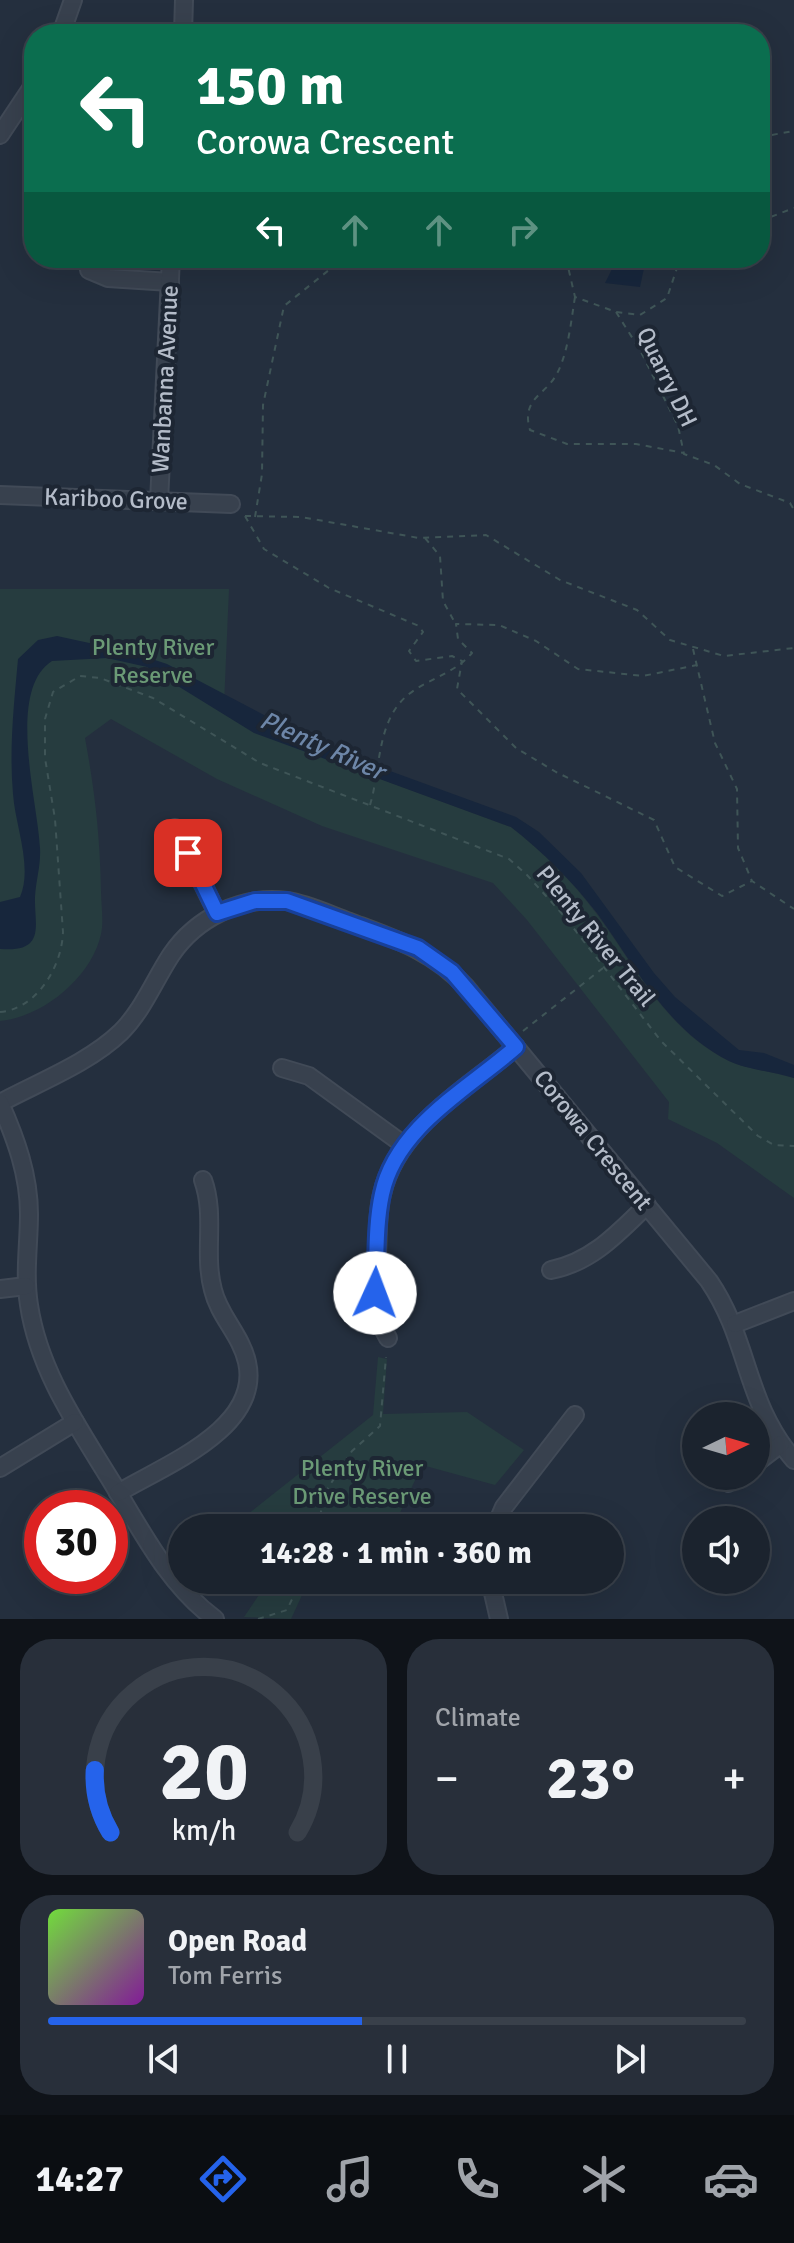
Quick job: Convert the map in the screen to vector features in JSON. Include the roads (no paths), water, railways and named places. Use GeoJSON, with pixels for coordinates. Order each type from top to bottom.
{"type":"FeatureCollection","features":[{"type":"Feature","properties":{"kind":"street"},"geometry":{"type":"LineString","coordinates":[[65,24],[73,0]]}},
{"type":"Feature","properties":{"kind":"street"},"geometry":{"type":"LineString","coordinates":[[183,24],[184,0]]}},
{"type":"Feature","properties":{"kind":"street"},"geometry":{"type":"LineString","coordinates":[[0,135],[24,99]]}},
{"type":"Feature","properties":{"kind":"street","name":"Wanbanna Avenue"},"geometry":{"type":"LineString","coordinates":[[159,501],[171,268]]}},
{"type":"Feature","properties":{"kind":"street"},"geometry":{"type":"LineString","coordinates":[[89,270],[108,278],[170,282]]}},
{"type":"Feature","properties":{"kind":"street","name":"Kariboo Grove"},"geometry":{"type":"LineString","coordinates":[[0,495],[159,501],[233,511]]}},
{"type":"Feature","properties":{"kind":"street"},"geometry":{"type":"LineString","coordinates":[[175,828],[217,913]]}},
{"type":"Feature","properties":{"kind":"street","name":"Corowa Crescent"},"geometry":{"type":"LineString","coordinates":[[0,1103],[83,1058],[119,1033],[138,1011],[179,944],[217,913],[255,901],[287,901],[418,948],[452,972],[518,1040],[709,1281],[735,1324],[756,1402],[794,1460]]}},
{"type":"Feature","properties":{"kind":"street"},"geometry":{"type":"LineString","coordinates":[[388,1338],[376,1306],[379,1207],[387,1178],[404,1145],[518,1040]]}},
{"type":"Feature","properties":{"kind":"street"},"geometry":{"type":"LineString","coordinates":[[282,1068],[309,1076],[404,1145]]}},
{"type":"Feature","properties":{"kind":"street"},"geometry":{"type":"LineString","coordinates":[[0,1103],[20,1154],[27,1184],[26,1286],[42,1357],[75,1422],[116,1490]]}},
{"type":"Feature","properties":{"kind":"street"},"geometry":{"type":"LineString","coordinates":[[123,1490],[224,1428],[240,1409],[248,1386],[245,1354],[219,1309],[211,1285],[210,1202],[203,1180]]}},
{"type":"Feature","properties":{"kind":"street"},"geometry":{"type":"LineString","coordinates":[[551,1270],[574,1265],[594,1254],[647,1205]]}},
{"type":"Feature","properties":{"kind":"street"},"geometry":{"type":"LineString","coordinates":[[0,1289],[26,1286]]}},
{"type":"Feature","properties":{"kind":"street"},"geometry":{"type":"LineString","coordinates":[[735,1324],[794,1301]]}},
{"type":"Feature","properties":{"kind":"street"},"geometry":{"type":"LineString","coordinates":[[503,1514],[514,1493],[575,1415]]}},
{"type":"Feature","properties":{"kind":"street"},"geometry":{"type":"LineString","coordinates":[[0,1468],[75,1422]]}},
{"type":"Feature","properties":{"kind":"street"},"geometry":{"type":"LineString","coordinates":[[770,1452],[781,1444]]}},
{"type":"Feature","properties":{"kind":"street"},"geometry":{"type":"LineString","coordinates":[[128,1509],[166,1569],[215,1619]]}},
{"type":"Feature","properties":{"kind":"street"},"geometry":{"type":"LineString","coordinates":[[493,1594],[499,1619]]}},
{"type":"Feature","properties":{"kind":"water"},"geometry":{"type":"Polygon","coordinates":[[[612,268],[644,268],[640,287],[605,283],[612,268]]]}},
{"type":"Feature","properties":{"kind":"water","name":"Plenty River"},"geometry":{"type":"Polygon","coordinates":[[[57,636],[131,652],[167,664],[327,748],[516,817],[539,832],[581,873],[675,997],[739,1050],[764,1053],[794,1065],[794,1078],[729,1061],[687,1032],[654,996],[578,890],[511,827],[254,733],[147,667],[107,658],[52,661],[38,676],[30,696],[28,748],[40,848],[35,935],[25,946],[0,949],[0,902],[20,897],[25,873],[12,777],[12,726],[18,659],[38,640],[57,636]]]}},
{"type":"Feature","properties":{"kind":"park label","name":"Plenty River Reserve"},"geometry":{"type":"Point","coordinates":[153,661]}},
{"type":"Feature","properties":{"kind":"park label","name":"Plenty River Drive Reserve"},"geometry":{"type":"Point","coordinates":[362,1482]}}]}
